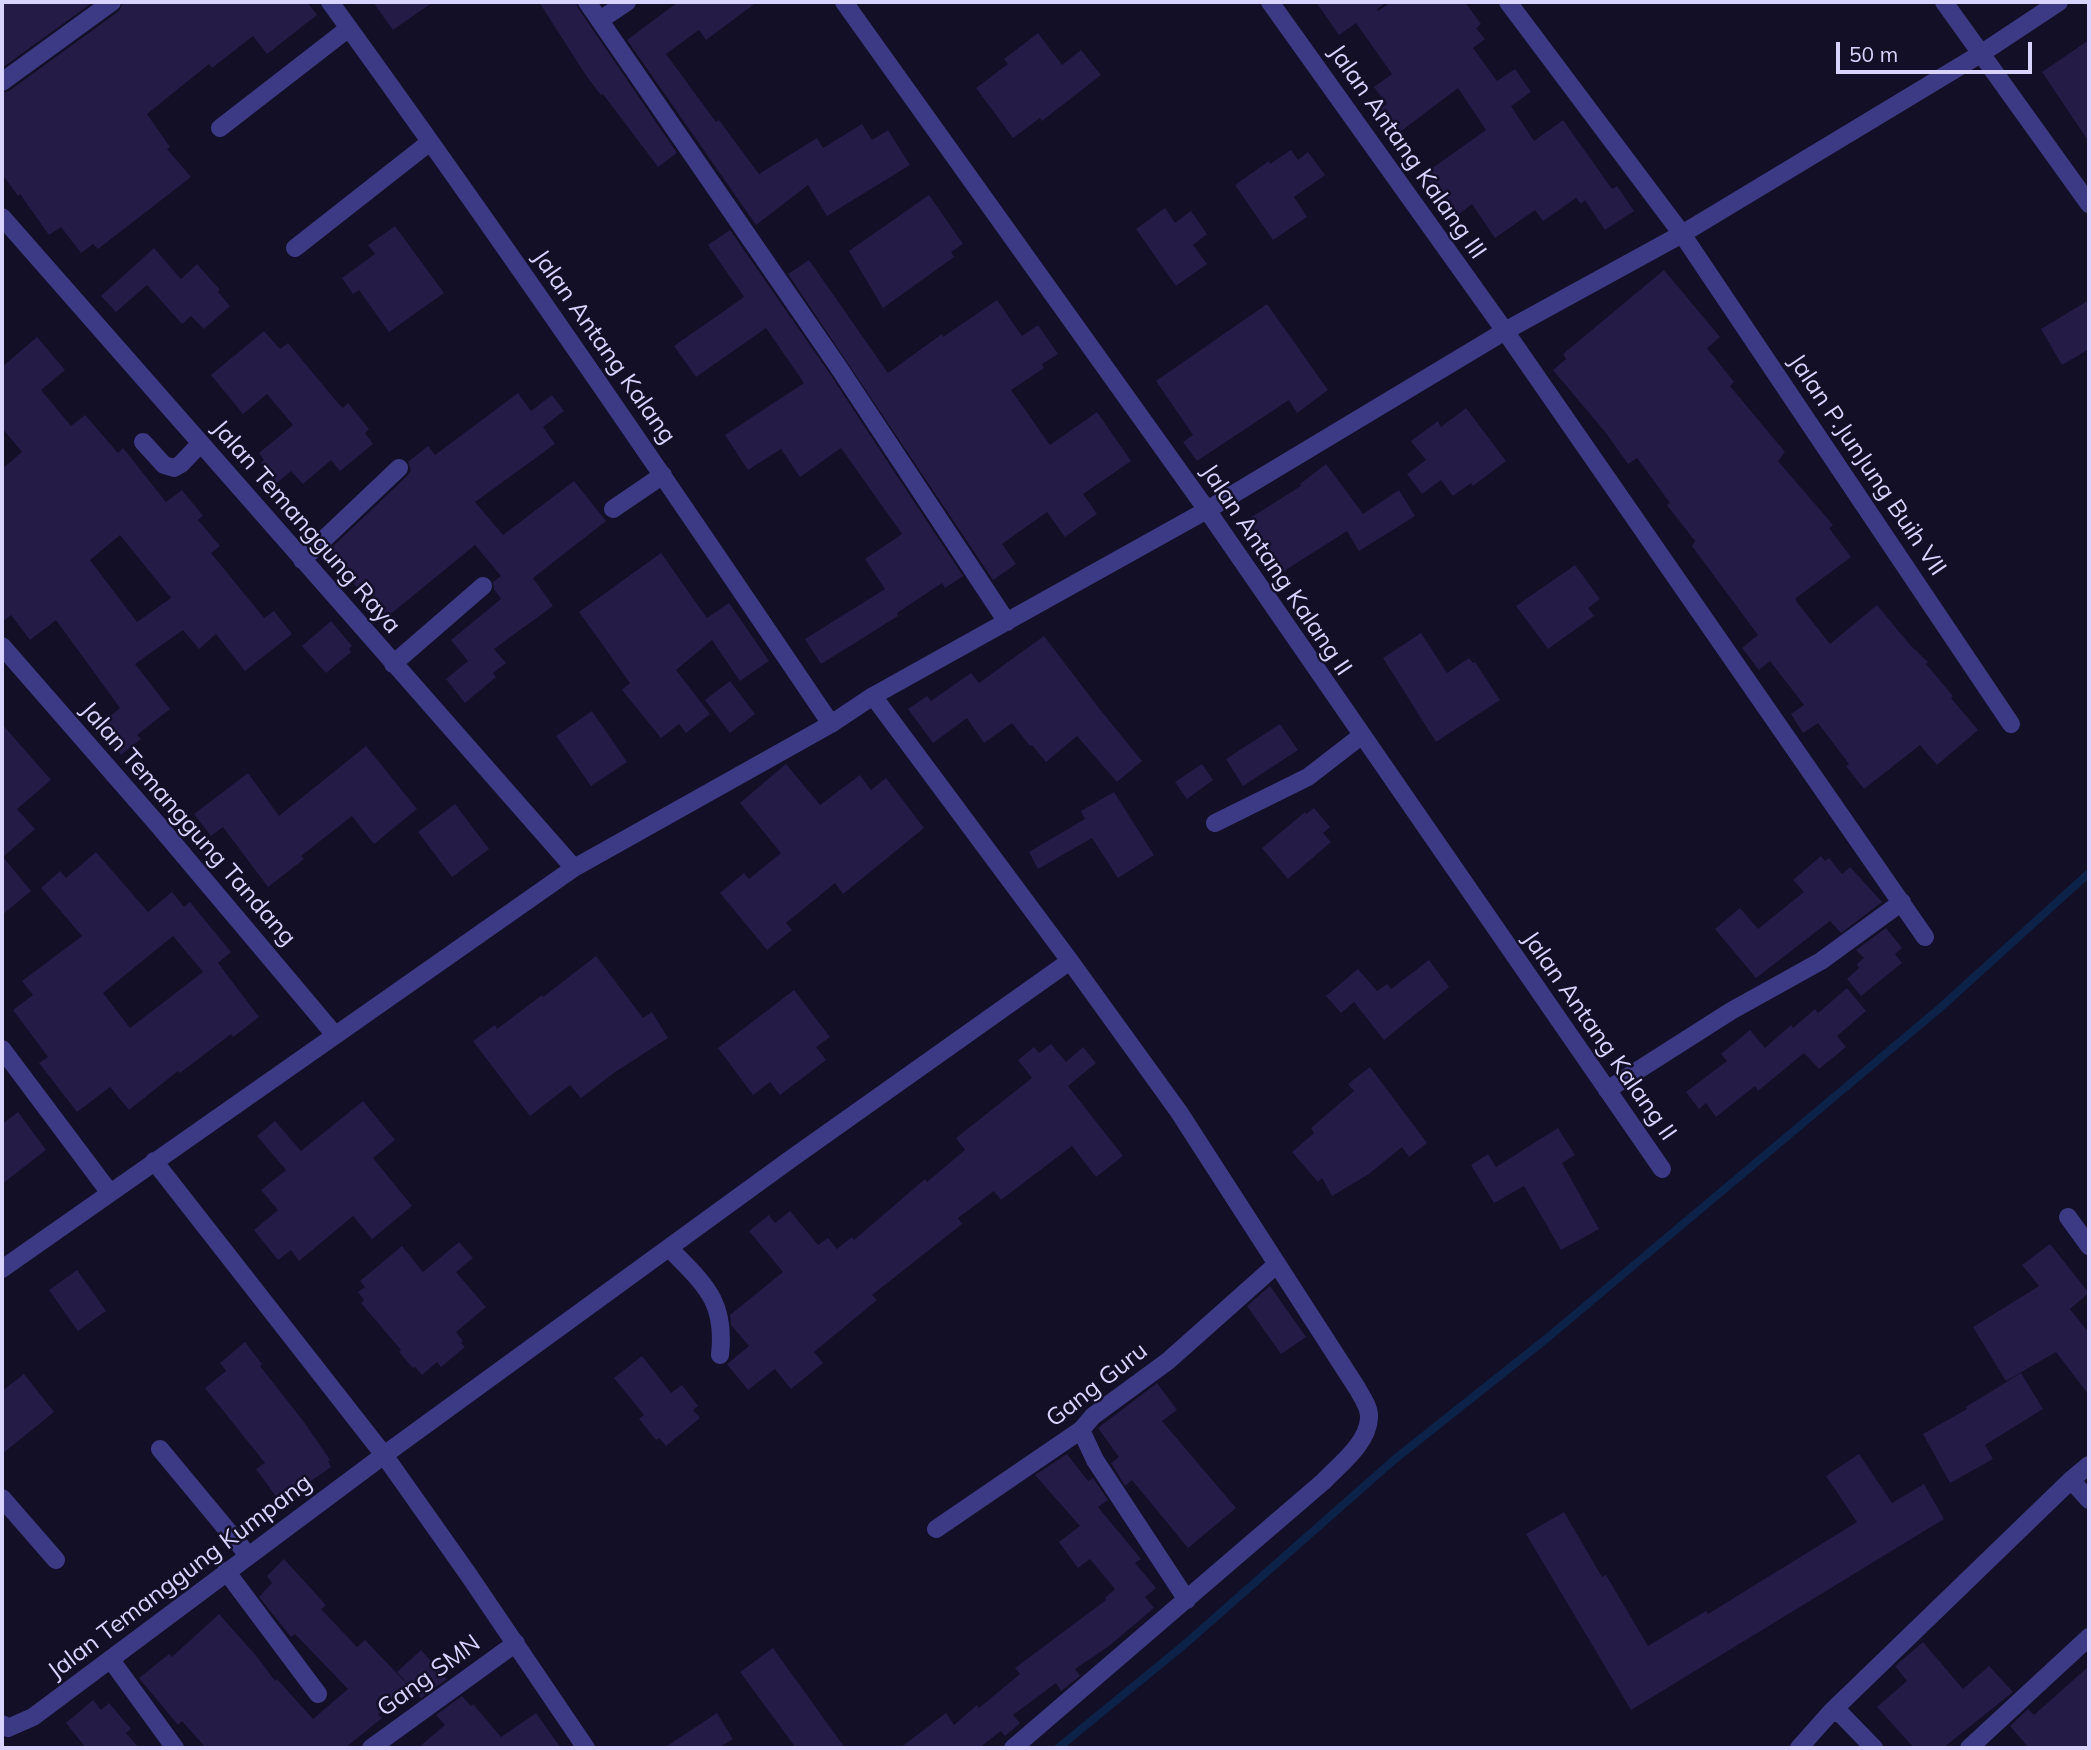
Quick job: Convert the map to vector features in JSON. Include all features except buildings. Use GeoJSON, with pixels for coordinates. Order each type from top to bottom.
{"type":"FeatureCollection","features":[{"type":"Feature","properties":{"kind":"street"},"geometry":{"type":"LineString","coordinates":[[2,82],[112,2]]}},
{"type":"Feature","properties":{"kind":"street","name":"Jalan Antang Kalang"},"geometry":{"type":"LineString","coordinates":[[330,2],[663,475],[831,724]]}},
{"type":"Feature","properties":{"kind":"street"},"geometry":{"type":"LineString","coordinates":[[587,2],[837,365],[1007,622]]}},
{"type":"Feature","properties":{"kind":"street"},"geometry":{"type":"LineString","coordinates":[[600,20],[627,2]]}},
{"type":"Feature","properties":{"kind":"street","name":"Jalan Antang Kalang II"},"geometry":{"type":"LineString","coordinates":[[844,2],[1206,510],[1662,1170]]}},
{"type":"Feature","properties":{"kind":"street","name":"Jalan Antang Kalang III"},"geometry":{"type":"LineString","coordinates":[[1270,2],[1505,331],[1925,937]]}},
{"type":"Feature","properties":{"kind":"street","name":"Jalan P.JunJung Buih VII"},"geometry":{"type":"LineString","coordinates":[[1508,2],[1682,234],[2011,724]]}},
{"type":"Feature","properties":{"kind":"street"},"geometry":{"type":"LineString","coordinates":[[1944,2],[2089,204]]}},
{"type":"Feature","properties":{"kind":"street"},"geometry":{"type":"LineString","coordinates":[[2,1269],[574,868],[831,724],[873,696],[1206,510],[1505,331],[1682,234],[1982,53],[2059,2]]}},
{"type":"Feature","properties":{"kind":"street"},"geometry":{"type":"LineString","coordinates":[[220,128],[349,29]]}},
{"type":"Feature","properties":{"kind":"street"},"geometry":{"type":"LineString","coordinates":[[295,248],[430,142]]}},
{"type":"Feature","properties":{"kind":"street","name":"Jalan Temanggung Raya"},"geometry":{"type":"LineString","coordinates":[[2,217],[574,868]]}},
{"type":"Feature","properties":{"kind":"street"},"geometry":{"type":"LineString","coordinates":[[142,442],[164,465],[174,468],[200,444]]}},
{"type":"Feature","properties":{"kind":"street"},"geometry":{"type":"LineString","coordinates":[[302,560],[399,468]]}},
{"type":"Feature","properties":{"kind":"street"},"geometry":{"type":"LineString","coordinates":[[613,509],[663,475]]}},
{"type":"Feature","properties":{"kind":"street"},"geometry":{"type":"LineString","coordinates":[[393,664],[483,586]]}},
{"type":"Feature","properties":{"kind":"street","name":"Jalan Temanggung Tandang"},"geometry":{"type":"LineString","coordinates":[[2,646],[159,826],[335,1035]]}},
{"type":"Feature","properties":{"kind":"street"},"geometry":{"type":"LineString","coordinates":[[873,696],[1179,1112],[1357,1388],[1370,1418],[1360,1442],[1324,1481],[1013,1748]]}},
{"type":"Feature","properties":{"kind":"street"},"geometry":{"type":"LineString","coordinates":[[1215,823],[1308,778],[1361,736]]}},
{"type":"Feature","properties":{"kind":"street"},"geometry":{"type":"LineString","coordinates":[[1606,1090],[1731,1011],[1821,961],[1902,902]]}},
{"type":"Feature","properties":{"kind":"street","name":"Jalan Temanggung Kumpang"},"geometry":{"type":"LineString","coordinates":[[4,1731],[33,1717],[384,1455],[788,1161],[1070,961]]}},
{"type":"Feature","properties":{"kind":"street"},"geometry":{"type":"LineString","coordinates":[[2,1049],[110,1193]]}},
{"type":"Feature","properties":{"kind":"street"},"geometry":{"type":"LineString","coordinates":[[154,1161],[384,1455],[516,1643],[582,1746]]}},
{"type":"Feature","properties":{"kind":"street"},"geometry":{"type":"LineString","coordinates":[[2068,1217],[2089,1246]]}},
{"type":"Feature","properties":{"kind":"street"},"geometry":{"type":"LineString","coordinates":[[670,1249],[700,1280],[715,1301],[723,1334],[720,1355]]}},
{"type":"Feature","properties":{"kind":"street","name":"Gang Guru"},"geometry":{"type":"LineString","coordinates":[[936,1529],[1082,1430],[1093,1416],[1168,1361],[1276,1265]]}},
{"type":"Feature","properties":{"kind":"street"},"geometry":{"type":"LineString","coordinates":[[1082,1430],[1095,1460],[1187,1600]]}},
{"type":"Feature","properties":{"kind":"street"},"geometry":{"type":"LineString","coordinates":[[160,1448],[248,1555]]}},
{"type":"Feature","properties":{"kind":"street"},"geometry":{"type":"LineString","coordinates":[[1800,1748],[1831,1712],[2089,1465]]}},
{"type":"Feature","properties":{"kind":"street"},"geometry":{"type":"LineString","coordinates":[[2071,1480],[2089,1500]]}},
{"type":"Feature","properties":{"kind":"street"},"geometry":{"type":"LineString","coordinates":[[2,1498],[55,1560]]}},
{"type":"Feature","properties":{"kind":"street"},"geometry":{"type":"LineString","coordinates":[[226,1571],[318,1694]]}},
{"type":"Feature","properties":{"kind":"street"},"geometry":{"type":"LineString","coordinates":[[1969,1748],[2089,1637]]}},
{"type":"Feature","properties":{"kind":"street","name":"Gang SMN"},"geometry":{"type":"LineString","coordinates":[[371,1748],[516,1643]]}},
{"type":"Feature","properties":{"kind":"street"},"geometry":{"type":"LineString","coordinates":[[111,1660],[175,1748]]}},
{"type":"Feature","properties":{"kind":"street"},"geometry":{"type":"LineString","coordinates":[[1831,1712],[1841,1714],[1874,1748]]}},
{"type":"Feature","properties":{"kind":"waterway"},"geometry":{"type":"LineString","coordinates":[[1058,1748],[1184,1645],[1395,1459],[1546,1339],[1940,1008],[2089,873]]}}]}
